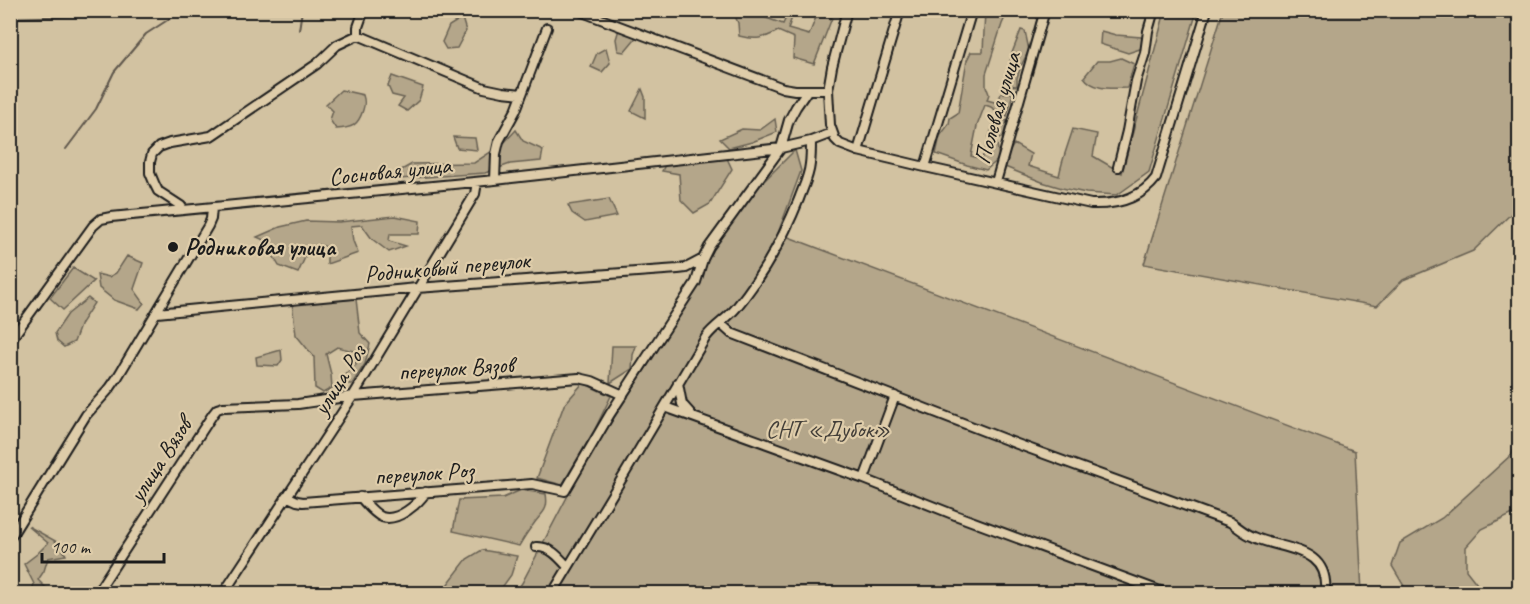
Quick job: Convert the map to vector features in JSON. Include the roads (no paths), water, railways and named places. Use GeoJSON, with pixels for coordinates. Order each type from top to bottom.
{"type":"FeatureCollection","features":[{"type":"Feature","properties":{"kind":"street"},"geometry":{"type":"LineString","coordinates":[[358,35],[359,23],[364,10]]}},
{"type":"Feature","properties":{"kind":"street"},"geometry":{"type":"LineString","coordinates":[[577,10],[783,88],[807,91],[828,90]]}},
{"type":"Feature","properties":{"kind":"street"},"geometry":{"type":"LineString","coordinates":[[838,10],[847,12],[828,90],[830,125],[835,139],[840,144],[858,151],[925,167],[1103,205],[1125,201],[1148,188],[1156,178],[1206,10]]}},
{"type":"Feature","properties":{"kind":"street"},"geometry":{"type":"LineString","coordinates":[[858,151],[900,10]]}},
{"type":"Feature","properties":{"kind":"street"},"geometry":{"type":"LineString","coordinates":[[925,167],[972,10]]}},
{"type":"Feature","properties":{"kind":"street","name":"Полевая улица"},"geometry":{"type":"LineString","coordinates":[[996,182],[1045,10]]}},
{"type":"Feature","properties":{"kind":"street"},"geometry":{"type":"LineString","coordinates":[[1118,167],[1154,10]]}},
{"type":"Feature","properties":{"kind":"street"},"geometry":{"type":"LineString","coordinates":[[495,180],[499,141],[512,119],[547,28]]}},
{"type":"Feature","properties":{"kind":"street"},"geometry":{"type":"LineString","coordinates":[[183,210],[181,206],[158,191],[154,185],[150,173],[150,162],[152,154],[159,147],[170,143],[205,138],[216,133],[317,64],[337,45],[358,35],[484,88],[522,93]]}},
{"type":"Feature","properties":{"kind":"street"},"geometry":{"type":"LineString","coordinates":[[623,395],[696,282],[709,247],[781,148],[789,120],[807,91]]}},
{"type":"Feature","properties":{"kind":"street","name":"Сосновая улица"},"geometry":{"type":"LineString","coordinates":[[10,341],[93,226],[101,219],[477,182],[781,148],[832,133]]}},
{"type":"Feature","properties":{"kind":"street"},"geometry":{"type":"LineString","coordinates":[[552,594],[710,331],[735,310],[780,242],[807,177],[811,141]]}},
{"type":"Feature","properties":{"kind":"street","name":"улица Роз"},"geometry":{"type":"LineString","coordinates":[[223,594],[353,396],[476,194],[477,182]]}},
{"type":"Feature","properties":{"kind":"street"},"geometry":{"type":"LineString","coordinates":[[10,538],[86,415],[110,388],[157,313],[208,225],[212,208]]}},
{"type":"Feature","properties":{"kind":"street","name":"Родниковый переулок"},"geometry":{"type":"LineString","coordinates":[[157,313],[417,288],[678,269],[686,268],[703,259]]}},
{"type":"Feature","properties":{"kind":"street"},"geometry":{"type":"LineString","coordinates":[[721,324],[731,333],[1000,438],[1230,522],[1254,538],[1303,552],[1314,558],[1322,567],[1325,576],[1325,594]]}},
{"type":"Feature","properties":{"kind":"street","name":"переулок Вязов"},"geometry":{"type":"LineString","coordinates":[[217,409],[232,406],[298,404],[353,396],[579,378],[623,395]]}},
{"type":"Feature","properties":{"kind":"street"},"geometry":{"type":"LineString","coordinates":[[678,383],[682,404],[694,417]]}},
{"type":"Feature","properties":{"kind":"street","name":"переулок Роз"},"geometry":{"type":"LineString","coordinates":[[286,496],[303,502],[532,484],[565,491],[623,395]]}},
{"type":"Feature","properties":{"kind":"street"},"geometry":{"type":"LineString","coordinates":[[864,478],[895,396]]}},
{"type":"Feature","properties":{"kind":"street"},"geometry":{"type":"LineString","coordinates":[[665,407],[864,478],[955,515],[1168,594]]}},
{"type":"Feature","properties":{"kind":"street","name":"улица Вязов"},"geometry":{"type":"LineString","coordinates":[[96,594],[217,409]]}},
{"type":"Feature","properties":{"kind":"street"},"geometry":{"type":"LineString","coordinates":[[360,497],[384,518],[399,516],[417,503],[426,492]]}},
{"type":"Feature","properties":{"kind":"street"},"geometry":{"type":"LineString","coordinates":[[536,547],[546,548],[568,567]]}},
{"type":"Feature","properties":{"kind":"waterway"},"geometry":{"type":"LineString","coordinates":[[66,149],[96,109],[114,72],[146,34],[183,10]]}},
{"type":"Feature","properties":{"kind":"waterway"},"geometry":{"type":"LineString","coordinates":[[299,30],[302,10]]}},
{"type":"Feature","properties":{"kind":"waterway"},"geometry":{"type":"LineString","coordinates":[[10,18],[179,13]]}},
{"type":"Feature","properties":{"kind":"place","name":"Родниковая улица"},"geometry":{"type":"Point","coordinates":[173,247]}},
{"type":"Feature","properties":{"kind":"park label","name":"СНТ «Дубок»"},"geometry":{"type":"Point","coordinates":[828,429]}}]}
